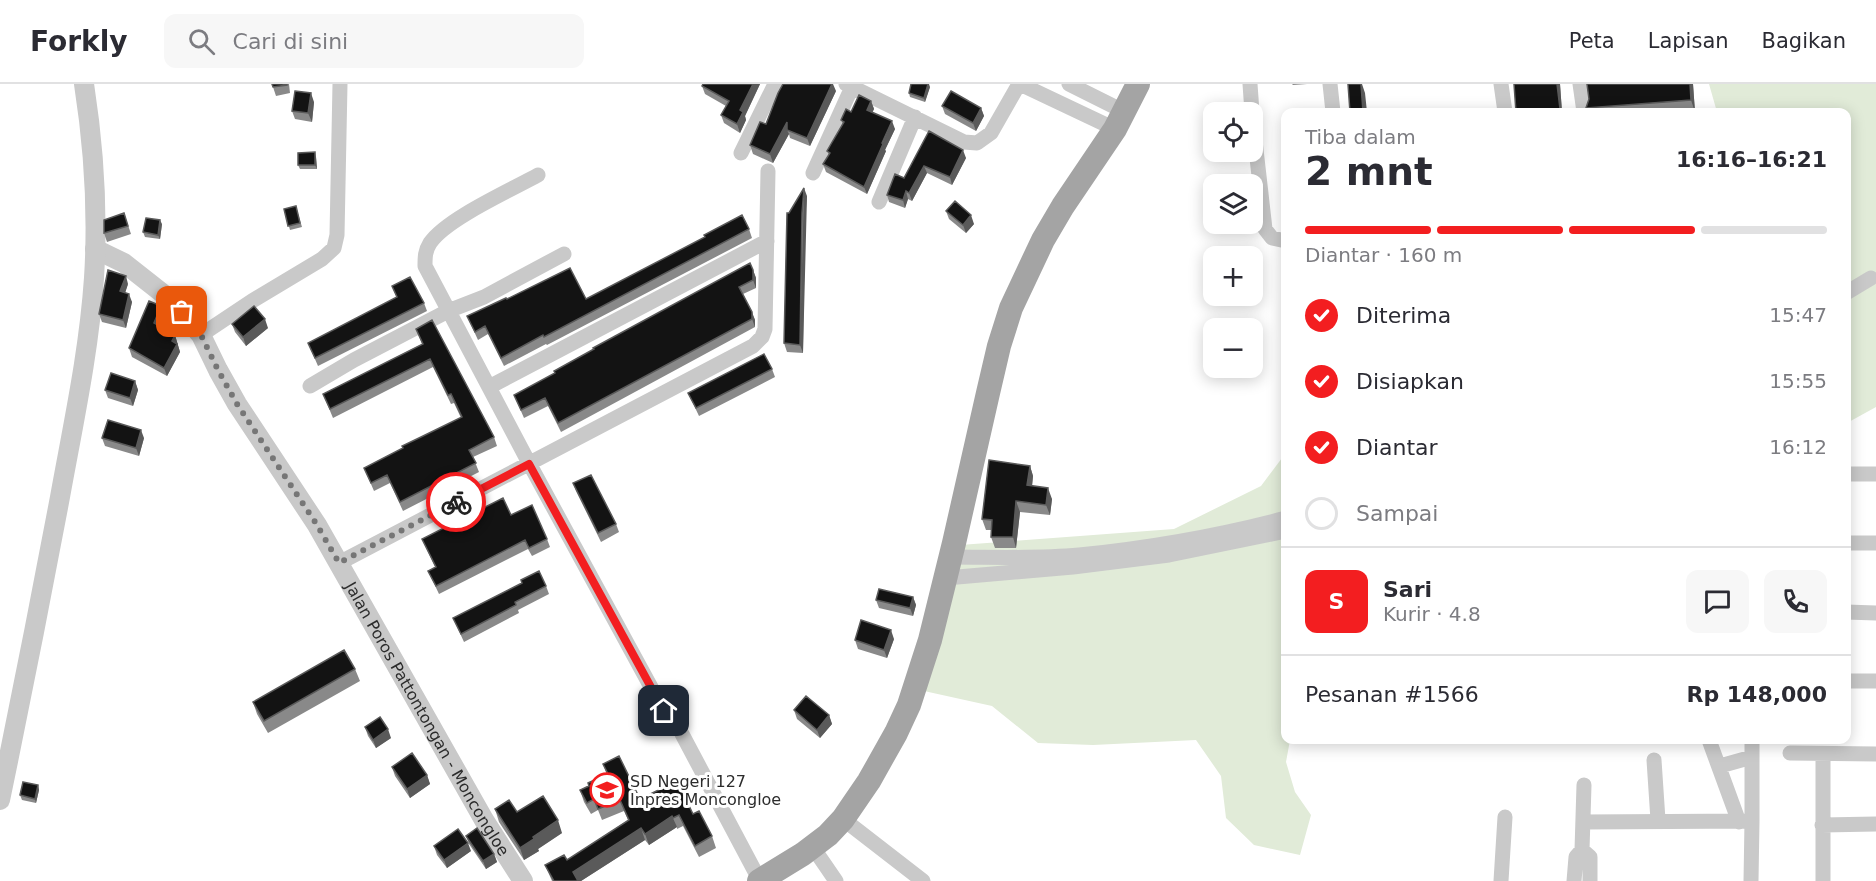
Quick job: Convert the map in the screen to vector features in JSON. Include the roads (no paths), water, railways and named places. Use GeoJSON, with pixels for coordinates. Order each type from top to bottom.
{"type":"FeatureCollection","features":[{"type":"Feature","properties":{"kind":"main road"},"geometry":{"type":"LineString","coordinates":[[760,881],[812,846],[843,819],[869,781],[896,733],[909,705],[930,640],[999,346],[1011,308],[1048,231],[1120,121],[1138,84]]}},
{"type":"Feature","properties":{"kind":"street"},"geometry":{"type":"LineString","coordinates":[[0,800],[37,620],[82,376],[94,278],[94,186],[91,129],[84,84]]}},
{"type":"Feature","properties":{"kind":"street"},"geometry":{"type":"LineString","coordinates":[[201,335],[261,295],[322,259],[334,248],[337,235],[340,84]]}},
{"type":"Feature","properties":{"kind":"street"},"geometry":{"type":"LineString","coordinates":[[741,153],[775,84]]}},
{"type":"Feature","properties":{"kind":"street"},"geometry":{"type":"LineString","coordinates":[[813,172],[849,85],[964,142],[976,143],[991,133],[1019,84],[1120,121]]}},
{"type":"Feature","properties":{"kind":"street"},"geometry":{"type":"LineString","coordinates":[[1069,84],[1120,121]]}},
{"type":"Feature","properties":{"kind":"street"},"geometry":{"type":"LineString","coordinates":[[1250,84],[1251,102]]}},
{"type":"Feature","properties":{"kind":"street"},"geometry":{"type":"LineString","coordinates":[[1330,84],[1333,108]]}},
{"type":"Feature","properties":{"kind":"street"},"geometry":{"type":"LineString","coordinates":[[1501,84],[1504,108]]}},
{"type":"Feature","properties":{"kind":"street"},"geometry":{"type":"LineString","coordinates":[[1580,84],[1583,108]]}},
{"type":"Feature","properties":{"kind":"street"},"geometry":{"type":"LineString","coordinates":[[879,202],[915,117]]}},
{"type":"Feature","properties":{"kind":"street"},"geometry":{"type":"LineString","coordinates":[[1257,162],[1265,229],[1272,238],[1281,240]]}},
{"type":"Feature","properties":{"kind":"street"},"geometry":{"type":"LineString","coordinates":[[339,563],[758,342],[765,329],[768,171]]}},
{"type":"Feature","properties":{"kind":"street"},"geometry":{"type":"LineString","coordinates":[[538,176],[454,221],[431,241],[425,253],[425,266],[529,464],[664,711]]}},
{"type":"Feature","properties":{"kind":"street"},"geometry":{"type":"LineString","coordinates":[[489,387],[767,241]]}},
{"type":"Feature","properties":{"kind":"street","name":"Jalan Poros Pattontongan - Moncongloe"},"geometry":{"type":"LineString","coordinates":[[95,249],[124,263],[171,300],[201,335],[237,404],[317,525],[472,800],[523,881]]}},
{"type":"Feature","properties":{"kind":"street"},"geometry":{"type":"LineString","coordinates":[[310,386],[448,310],[484,297],[564,254]]}},
{"type":"Feature","properties":{"kind":"street"},"geometry":{"type":"LineString","coordinates":[[1851,280],[1871,278],[1851,291]]}},
{"type":"Feature","properties":{"kind":"street"},"geometry":{"type":"LineString","coordinates":[[1851,474],[1876,474]]}},
{"type":"Feature","properties":{"kind":"street"},"geometry":{"type":"LineString","coordinates":[[948,568],[1028,557],[1134,548],[1281,519]]}},
{"type":"Feature","properties":{"kind":"street"},"geometry":{"type":"LineString","coordinates":[[948,568],[1072,567],[1169,555],[1281,532]]}},
{"type":"Feature","properties":{"kind":"street"},"geometry":{"type":"LineString","coordinates":[[1851,543],[1876,543]]}},
{"type":"Feature","properties":{"kind":"street"},"geometry":{"type":"LineString","coordinates":[[1851,612],[1876,613]]}},
{"type":"Feature","properties":{"kind":"street"},"geometry":{"type":"LineString","coordinates":[[1851,681],[1876,681]]}},
{"type":"Feature","properties":{"kind":"street"},"geometry":{"type":"LineString","coordinates":[[682,734],[760,881]]}},
{"type":"Feature","properties":{"kind":"street"},"geometry":{"type":"LineString","coordinates":[[1711,744],[1746,821]]}},
{"type":"Feature","properties":{"kind":"street"},"geometry":{"type":"LineString","coordinates":[[1751,881],[1746,821],[1752,744]]}},
{"type":"Feature","properties":{"kind":"street"},"geometry":{"type":"LineString","coordinates":[[1790,753],[1876,754]]}},
{"type":"Feature","properties":{"kind":"street"},"geometry":{"type":"LineString","coordinates":[[1822,881],[1823,754]]}},
{"type":"Feature","properties":{"kind":"street"},"geometry":{"type":"LineString","coordinates":[[1720,766],[1752,757]]}},
{"type":"Feature","properties":{"kind":"street"},"geometry":{"type":"LineString","coordinates":[[1654,760],[1658,820]]}},
{"type":"Feature","properties":{"kind":"street"},"geometry":{"type":"LineString","coordinates":[[1574,881],[1576,857],[1582,850],[1584,784]]}},
{"type":"Feature","properties":{"kind":"street"},"geometry":{"type":"LineString","coordinates":[[1501,881],[1505,817]]}},
{"type":"Feature","properties":{"kind":"street"},"geometry":{"type":"LineString","coordinates":[[843,819],[923,881]]}},
{"type":"Feature","properties":{"kind":"street"},"geometry":{"type":"LineString","coordinates":[[1583,822],[1746,821]]}},
{"type":"Feature","properties":{"kind":"street"},"geometry":{"type":"LineString","coordinates":[[1822,825],[1876,824]]}},
{"type":"Feature","properties":{"kind":"street"},"geometry":{"type":"LineString","coordinates":[[812,846],[836,881]]}},
{"type":"Feature","properties":{"kind":"street"},"geometry":{"type":"LineString","coordinates":[[1582,850],[1590,857],[1590,881]]}},
{"type":"Feature","properties":{"kind":"place","name":"SD Negeri 127 Inpres Moncongloe"},"geometry":{"type":"Point","coordinates":[607,790]}}]}
